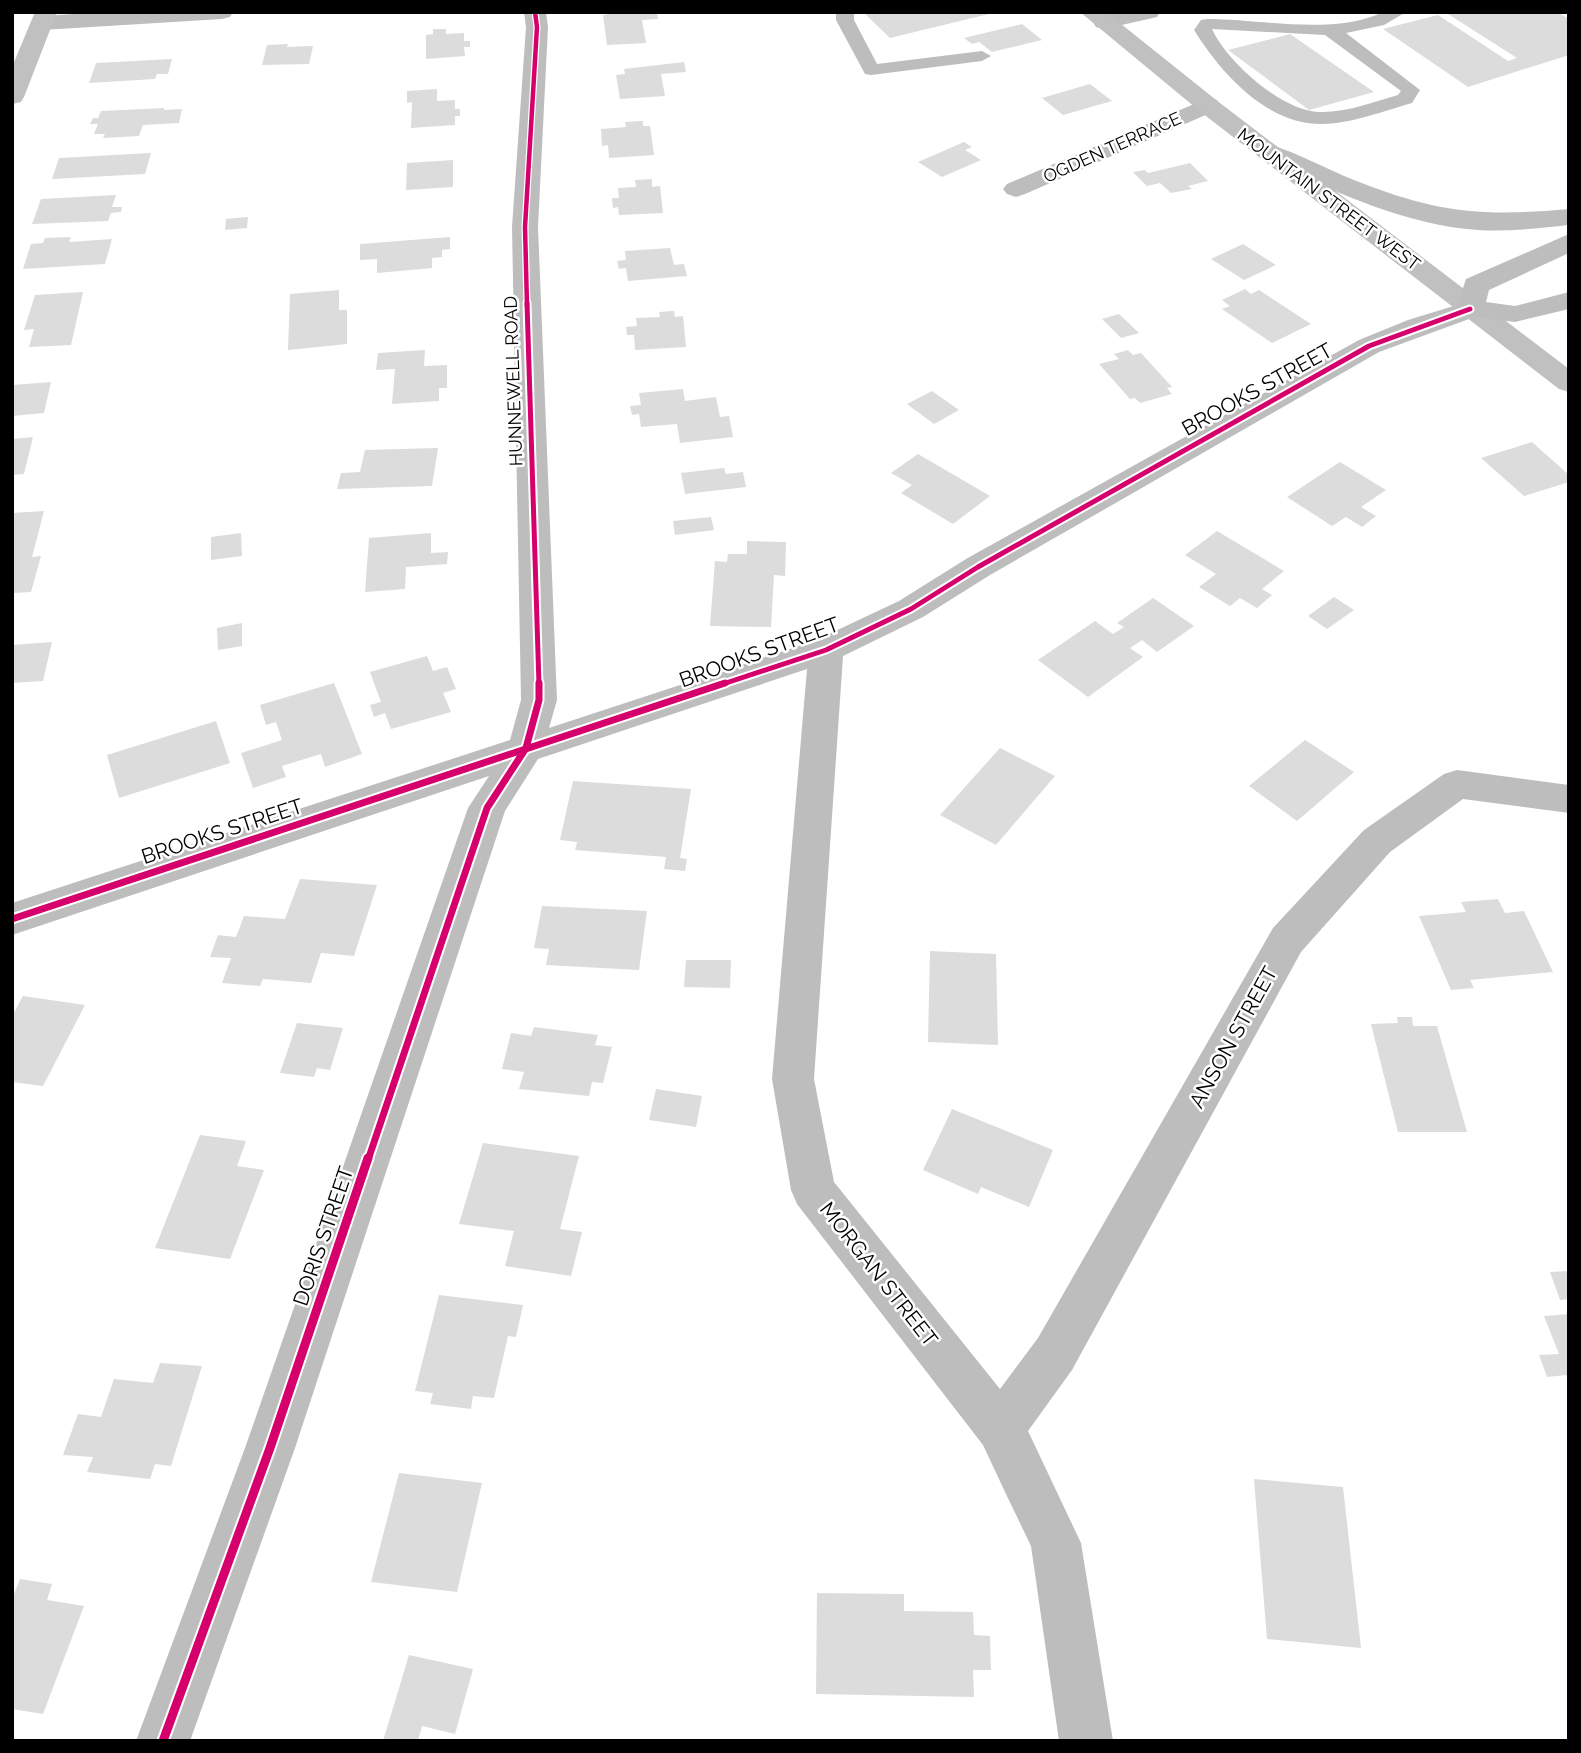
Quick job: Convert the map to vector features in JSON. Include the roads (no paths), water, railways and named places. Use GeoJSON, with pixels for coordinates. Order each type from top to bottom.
{"type":"FeatureCollection","features":[{"type":"Feature","properties":{"kind":"main road"},"geometry":{"type":"LineString","coordinates":[[12,97],[44,18],[222,12]]}},
{"type":"Feature","properties":{"kind":"main road","name":"HUNNEWELL ROAD"},"geometry":{"type":"LineString","coordinates":[[526,748],[538,700],[524,227],[537,27],[535,12]]}},
{"type":"Feature","properties":{"kind":"main road"},"geometry":{"type":"LineString","coordinates":[[1097,17],[1150,12]]}},
{"type":"Feature","properties":{"kind":"main road","name":"MOUNTAIN STREET WEST"},"geometry":{"type":"LineString","coordinates":[[1097,17],[1406,256],[1470,309],[1569,383]]}},
{"type":"Feature","properties":{"kind":"main road","name":"OGDEN TERRACE"},"geometry":{"type":"LineString","coordinates":[[1016,189],[1208,105]]}},
{"type":"Feature","properties":{"kind":"main road"},"geometry":{"type":"LineString","coordinates":[[1270,153],[1386,203],[1428,214],[1469,221],[1512,222],[1569,217]]}},
{"type":"Feature","properties":{"kind":"main road"},"geometry":{"type":"LineString","coordinates":[[1569,242],[1476,285],[1470,309],[1515,314],[1569,300]]}},
{"type":"Feature","properties":{"kind":"main road","name":"BROOKS STREET"},"geometry":{"type":"LineString","coordinates":[[12,919],[826,650],[911,608],[990,560],[1369,346],[1470,309]]}},
{"type":"Feature","properties":{"kind":"main road","name":"MORGAN STREET"},"geometry":{"type":"LineString","coordinates":[[826,650],[793,1079],[813,1190],[1000,1428],[1056,1543],[1086,1741]]}},
{"type":"Feature","properties":{"kind":"main road","name":"DORIS STREET"},"geometry":{"type":"LineString","coordinates":[[163,1741],[270,1448],[488,808],[526,748]]}},
{"type":"Feature","properties":{"kind":"main road","name":"ANSON STREET"},"geometry":{"type":"LineString","coordinates":[[1000,1428],[1055,1354],[1287,940],[1296,930],[1377,841],[1457,784],[1569,799]]}},
{"type":"Feature","properties":{"kind":"lane"},"geometry":{"type":"LineString","coordinates":[[845,12],[845,20],[871,69],[982,56]]}},
{"type":"Feature","properties":{"kind":"lane"},"geometry":{"type":"LineString","coordinates":[[1327,29],[1411,90],[1405,99],[1318,119],[1292,112],[1256,91],[1213,48],[1203,30],[1207,24],[1225,23],[1300,30],[1349,27],[1390,17],[1397,12]]}}]}
